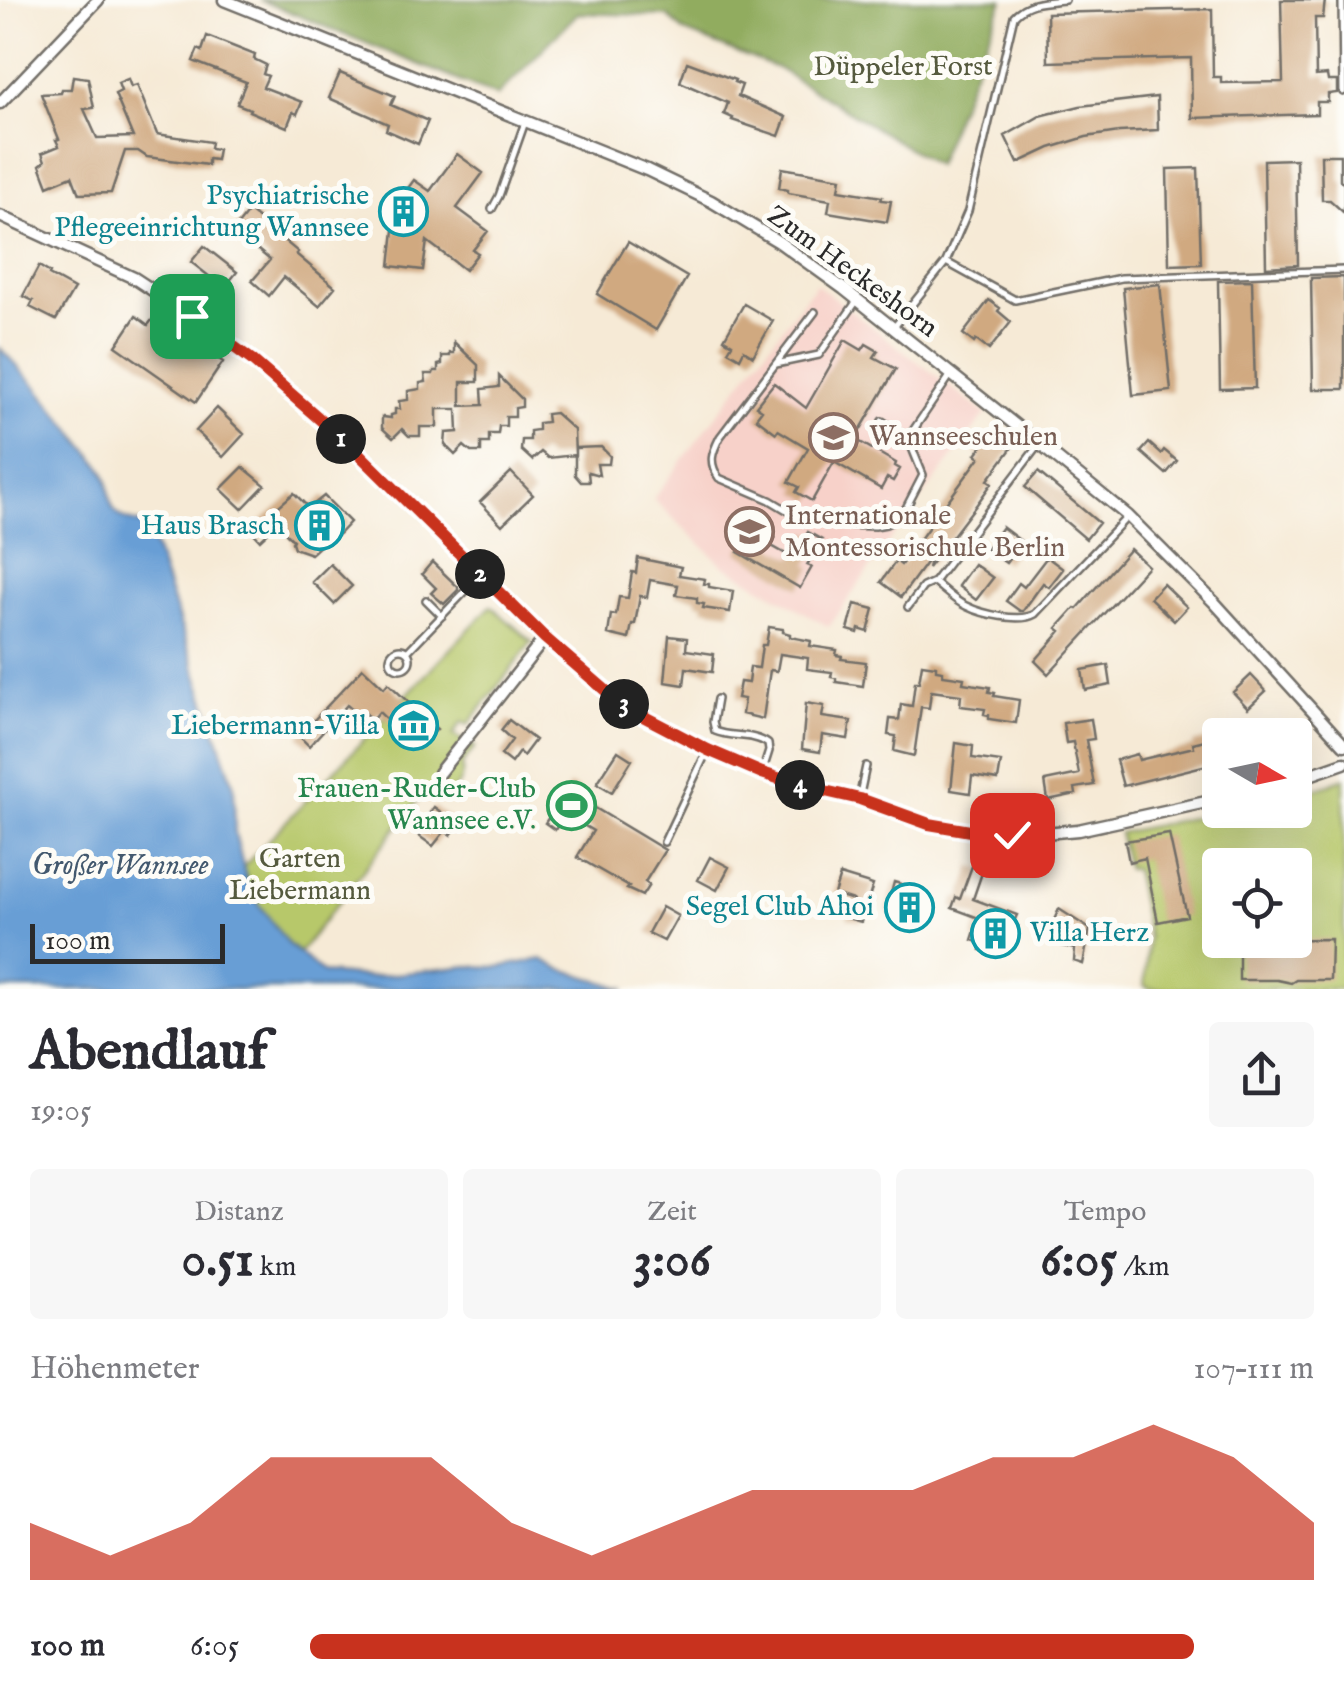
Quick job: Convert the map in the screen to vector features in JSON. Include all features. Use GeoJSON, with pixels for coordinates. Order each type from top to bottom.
{"type":"FeatureCollection","features":[{"type":"Feature","properties":{"kind":"street"},"geometry":{"type":"LineString","coordinates":[[0,102],[98,0]]}},
{"type":"Feature","properties":{"kind":"street","name":"Zum Heckeshorn"},"geometry":{"type":"LineString","coordinates":[[224,0],[647,170],[780,242],[1128,516],[1214,602],[1344,745]]}},
{"type":"Feature","properties":{"kind":"street"},"geometry":{"type":"LineString","coordinates":[[0,216],[134,278],[252,360],[354,449],[545,638],[612,696],[708,750],[803,786],[860,799],[929,824],[976,832],[1012,835],[1078,830],[1202,803]]}},
{"type":"Feature","properties":{"kind":"street"},"geometry":{"type":"LineString","coordinates":[[439,773],[545,638]]}},
{"type":"Feature","properties":{"kind":"street"},"geometry":{"type":"LineString","coordinates":[[1312,774],[1344,764]]}},
{"type":"Feature","properties":{"kind":"lane"},"geometry":{"type":"LineString","coordinates":[[894,328],[946,262],[968,211],[1014,16],[1022,7],[1034,3],[1065,0]]}},
{"type":"Feature","properties":{"kind":"lane"},"geometry":{"type":"LineString","coordinates":[[1342,0],[1343,92]]}},
{"type":"Feature","properties":{"kind":"lane"},"geometry":{"type":"LineString","coordinates":[[492,209],[525,122]]}},
{"type":"Feature","properties":{"kind":"lane"},"geometry":{"type":"LineString","coordinates":[[946,262],[1015,300],[1121,278],[1344,270]]}},
{"type":"Feature","properties":{"kind":"lane"},"geometry":{"type":"LineString","coordinates":[[776,364],[819,355],[858,300]]}},
{"type":"Feature","properties":{"kind":"lane"},"geometry":{"type":"LineString","coordinates":[[815,312],[713,450],[711,461],[718,478],[770,500],[802,519],[844,525],[886,524],[906,508],[923,474],[908,438],[882,421]]}},
{"type":"Feature","properties":{"kind":"lane"},"geometry":{"type":"LineString","coordinates":[[908,438],[951,374]]}},
{"type":"Feature","properties":{"kind":"lane"},"geometry":{"type":"LineString","coordinates":[[908,607],[923,587],[934,582],[1040,444]]}},
{"type":"Feature","properties":{"kind":"lane"},"geometry":{"type":"LineString","coordinates":[[934,582],[966,606],[1017,620],[1028,618],[1128,516]]}},
{"type":"Feature","properties":{"kind":"lane"},"geometry":{"type":"LineString","coordinates":[[407,652],[481,575]]}},
{"type":"Feature","properties":{"kind":"lane"},"geometry":{"type":"LineString","coordinates":[[426,600],[442,616]]}},
{"type":"Feature","properties":{"kind":"lane"},"geometry":{"type":"LineString","coordinates":[[717,699],[715,731],[768,744],[762,773]]}},
{"type":"Feature","properties":{"kind":"lane"},"geometry":{"type":"LineString","coordinates":[[664,842],[708,750]]}},
{"type":"Feature","properties":{"kind":"lane"},"geometry":{"type":"LineString","coordinates":[[860,799],[866,766]]}},
{"type":"Feature","properties":{"kind":"shaded area","name":"Wannseeschulen"},"geometry":{"type":"Polygon","coordinates":[[[816,284],[986,414],[829,627],[723,565],[653,499],[816,284]]]}},
{"type":"Feature","properties":{"kind":"green space","name":"Düppeler Forst"},"geometry":{"type":"Polygon","coordinates":[[[260,0],[1003,0],[936,165],[777,68],[684,32],[668,16],[578,13],[497,96],[260,0]]]}},
{"type":"Feature","properties":{"kind":"green space","name":"Garten Liebermann"},"geometry":{"type":"Polygon","coordinates":[[[491,606],[532,642],[468,725],[462,722],[453,735],[475,747],[462,764],[461,780],[447,794],[425,791],[299,953],[264,915],[243,867],[491,606]]]}},
{"type":"Feature","properties":{"kind":"green space"},"geometry":{"type":"Polygon","coordinates":[[[1344,778],[1344,989],[1144,986],[1148,938],[1134,869],[1127,869],[1119,833],[1202,816],[1202,828],[1312,828],[1312,789],[1344,778]]]}},
{"type":"Feature","properties":{"kind":"water","name":"Großer Wannsee"},"geometry":{"type":"Polygon","coordinates":[[[0,348],[100,465],[114,509],[128,520],[142,524],[155,548],[234,786],[235,833],[249,890],[288,944],[323,973],[369,977],[468,966],[498,967],[542,959],[626,989],[0,989],[0,348]]]}},
{"type":"Feature","properties":{"kind":"building"},"geometry":{"type":"Polygon","coordinates":[[[1281,0],[1325,0],[1323,18],[1315,18],[1316,76],[1327,75],[1328,81],[1337,81],[1337,93],[1328,94],[1328,102],[1317,102],[1317,114],[1192,118],[1191,58],[1048,62],[1047,13],[1212,9],[1213,77],[1221,77],[1221,83],[1283,82],[1281,0]]]}},
{"type":"Feature","properties":{"kind":"building"},"geometry":{"type":"Polygon","coordinates":[[[207,36],[255,55],[254,59],[266,65],[263,74],[268,76],[263,87],[302,102],[287,127],[237,104],[246,82],[193,61],[207,36]]]}},
{"type":"Feature","properties":{"kind":"building"},"geometry":{"type":"Polygon","coordinates":[[[687,62],[735,80],[742,85],[738,96],[786,117],[779,136],[732,120],[724,114],[728,103],[680,82],[687,62]]]}},
{"type":"Feature","properties":{"kind":"building"},"geometry":{"type":"Polygon","coordinates":[[[340,73],[395,96],[391,105],[428,121],[418,144],[386,130],[388,124],[329,98],[340,73]]]}},
{"type":"Feature","properties":{"kind":"building"},"geometry":{"type":"Polygon","coordinates":[[[73,76],[88,78],[94,108],[84,109],[97,138],[133,137],[115,94],[121,91],[118,83],[128,79],[131,87],[137,85],[157,134],[211,142],[210,148],[218,149],[216,160],[208,159],[208,165],[125,151],[111,193],[79,194],[72,176],[48,186],[40,165],[45,161],[42,153],[59,146],[59,139],[41,94],[71,89],[73,76]]]}},
{"type":"Feature","properties":{"kind":"building"},"geometry":{"type":"Polygon","coordinates":[[[1157,97],[1158,130],[1086,137],[1018,163],[1005,136],[1040,116],[1080,106],[1157,97]]]}},
{"type":"Feature","properties":{"kind":"building","name":"Psychiatrische Pflegeeinrichtung Wannsee"},"geometry":{"type":"Polygon","coordinates":[[[457,154],[483,173],[457,208],[488,231],[473,250],[478,253],[465,270],[427,241],[423,270],[390,266],[397,203],[414,180],[430,191],[457,154]]]}},
{"type":"Feature","properties":{"kind":"building"},"geometry":{"type":"Polygon","coordinates":[[[1321,155],[1340,155],[1344,213],[1330,200],[1322,200],[1321,155]]]}},
{"type":"Feature","properties":{"kind":"building"},"geometry":{"type":"Polygon","coordinates":[[[1296,159],[1298,265],[1266,267],[1264,160],[1296,159]]]}},
{"type":"Feature","properties":{"kind":"building"},"geometry":{"type":"Polygon","coordinates":[[[782,168],[841,178],[839,190],[891,201],[887,222],[828,212],[830,200],[788,193],[779,188],[782,168]]]}},
{"type":"Feature","properties":{"kind":"building"},"geometry":{"type":"Polygon","coordinates":[[[1198,168],[1201,264],[1169,265],[1167,169],[1198,168]]]}},
{"type":"Feature","properties":{"kind":"building"},"geometry":{"type":"Polygon","coordinates":[[[249,211],[335,287],[319,306],[284,277],[269,296],[252,281],[270,260],[234,230],[249,211]]]}},
{"type":"Feature","properties":{"kind":"building"},"geometry":{"type":"Polygon","coordinates":[[[628,242],[687,277],[656,330],[597,294],[628,242]]]}},
{"type":"Feature","properties":{"kind":"building"},"geometry":{"type":"Polygon","coordinates":[[[204,246],[237,272],[224,288],[191,262],[204,246]]]}},
{"type":"Feature","properties":{"kind":"building"},"geometry":{"type":"Polygon","coordinates":[[[39,266],[74,289],[56,320],[30,307],[33,301],[23,296],[39,266]]]}},
{"type":"Feature","properties":{"kind":"building"},"geometry":{"type":"Polygon","coordinates":[[[1344,277],[1344,389],[1313,389],[1311,278],[1344,277]]]}},
{"type":"Feature","properties":{"kind":"building"},"geometry":{"type":"Polygon","coordinates":[[[1252,280],[1255,388],[1220,389],[1218,281],[1252,280]]]}},
{"type":"Feature","properties":{"kind":"building"},"geometry":{"type":"Polygon","coordinates":[[[1160,284],[1171,391],[1133,395],[1123,288],[1160,284]]]}},
{"type":"Feature","properties":{"kind":"building"},"geometry":{"type":"Polygon","coordinates":[[[989,300],[1011,322],[989,350],[963,334],[989,300]]]}},
{"type":"Feature","properties":{"kind":"building"},"geometry":{"type":"Polygon","coordinates":[[[744,304],[773,321],[753,356],[744,350],[740,358],[728,351],[732,344],[724,339],[744,304]]]}},
{"type":"Feature","properties":{"kind":"building"},"geometry":{"type":"Polygon","coordinates":[[[156,315],[223,362],[196,402],[116,346],[136,316],[148,325],[156,315]]]}},
{"type":"Feature","properties":{"kind":"building"},"geometry":{"type":"Polygon","coordinates":[[[845,340],[862,350],[866,344],[878,351],[874,357],[896,369],[855,439],[900,469],[893,481],[887,478],[881,489],[834,462],[812,501],[796,492],[799,487],[789,482],[808,448],[756,418],[762,410],[756,406],[774,383],[806,408],[845,340]]]}},
{"type":"Feature","properties":{"kind":"building"},"geometry":{"type":"Polygon","coordinates":[[[454,342],[478,365],[478,382],[461,382],[461,406],[483,405],[482,389],[499,387],[499,376],[522,399],[522,407],[515,408],[515,417],[506,417],[506,426],[499,426],[498,434],[489,434],[489,443],[481,443],[481,452],[471,452],[464,446],[455,455],[445,445],[446,433],[458,432],[457,409],[437,409],[437,427],[420,427],[420,436],[409,436],[402,429],[393,438],[382,428],[382,417],[391,418],[395,409],[400,409],[399,401],[408,400],[408,391],[420,389],[420,383],[426,382],[425,374],[438,371],[442,356],[454,353],[454,342]]]}},
{"type":"Feature","properties":{"kind":"building"},"geometry":{"type":"Polygon","coordinates":[[[217,408],[244,434],[223,457],[196,431],[217,408]]]}},
{"type":"Feature","properties":{"kind":"building"},"geometry":{"type":"Polygon","coordinates":[[[555,413],[574,430],[575,455],[548,458],[541,452],[532,460],[521,450],[522,440],[530,440],[530,431],[538,430],[538,423],[547,422],[546,414],[555,413]]]}},
{"type":"Feature","properties":{"kind":"building"},"geometry":{"type":"Polygon","coordinates":[[[991,434],[1011,449],[988,480],[992,483],[977,504],[901,597],[881,582],[896,561],[901,565],[980,457],[976,454],[991,434]]]}},
{"type":"Feature","properties":{"kind":"building"},"geometry":{"type":"Polygon","coordinates":[[[1149,443],[1177,461],[1166,474],[1141,452],[1149,443]]]}},
{"type":"Feature","properties":{"kind":"building"},"geometry":{"type":"Polygon","coordinates":[[[601,447],[610,456],[609,464],[597,464],[599,475],[588,472],[589,482],[581,482],[575,475],[575,448],[601,447]]]}},
{"type":"Feature","properties":{"kind":"building"},"geometry":{"type":"Polygon","coordinates":[[[243,467],[265,485],[242,509],[221,489],[243,467]]]}},
{"type":"Feature","properties":{"kind":"building"},"geometry":{"type":"Polygon","coordinates":[[[511,472],[533,495],[502,525],[480,502],[511,472]]]}},
{"type":"Feature","properties":{"kind":"building"},"geometry":{"type":"Polygon","coordinates":[[[1038,472],[1099,523],[1086,539],[1025,487],[1038,472]]]}},
{"type":"Feature","properties":{"kind":"building","name":"Haus Brasch"},"geometry":{"type":"Polygon","coordinates":[[[294,493],[309,508],[324,496],[350,522],[311,554],[294,548],[293,540],[277,524],[260,540],[251,530],[294,493]]]}},
{"type":"Feature","properties":{"kind":"building"},"geometry":{"type":"Polygon","coordinates":[[[754,525],[775,538],[770,545],[793,558],[808,532],[822,540],[807,565],[812,567],[800,588],[738,552],[754,525]]]}},
{"type":"Feature","properties":{"kind":"building"},"geometry":{"type":"Polygon","coordinates":[[[1002,527],[1022,542],[1006,563],[986,549],[1002,527]]]}},
{"type":"Feature","properties":{"kind":"building"},"geometry":{"type":"Polygon","coordinates":[[[1130,549],[1148,566],[1048,674],[1035,661],[1061,631],[1057,628],[1130,549]]]}},
{"type":"Feature","properties":{"kind":"building"},"geometry":{"type":"Polygon","coordinates":[[[1047,557],[1063,569],[1049,587],[1043,583],[1020,611],[1006,601],[1019,583],[1024,587],[1047,557]]]}},
{"type":"Feature","properties":{"kind":"building"},"geometry":{"type":"Polygon","coordinates":[[[638,558],[681,567],[679,575],[705,579],[704,584],[709,587],[733,591],[730,612],[703,608],[697,598],[676,595],[678,585],[650,580],[647,597],[640,596],[629,639],[608,634],[619,597],[628,598],[638,558]]]}},
{"type":"Feature","properties":{"kind":"building"},"geometry":{"type":"Polygon","coordinates":[[[432,562],[458,587],[444,604],[431,593],[436,588],[422,574],[432,562]]]}},
{"type":"Feature","properties":{"kind":"building"},"geometry":{"type":"Polygon","coordinates":[[[330,564],[352,586],[334,604],[312,582],[330,564]]]}},
{"type":"Feature","properties":{"kind":"building"},"geometry":{"type":"Polygon","coordinates":[[[974,564],[993,578],[976,600],[958,586],[974,564]]]}},
{"type":"Feature","properties":{"kind":"building"},"geometry":{"type":"Polygon","coordinates":[[[1163,584],[1187,607],[1174,621],[1150,598],[1163,584]]]}},
{"type":"Feature","properties":{"kind":"building"},"geometry":{"type":"Polygon","coordinates":[[[855,604],[874,609],[868,632],[848,630],[855,604]]]}},
{"type":"Feature","properties":{"kind":"building"},"geometry":{"type":"Polygon","coordinates":[[[769,627],[811,641],[810,646],[837,650],[841,659],[866,662],[863,686],[836,682],[832,672],[807,669],[808,658],[780,654],[777,671],[770,670],[763,719],[742,714],[744,699],[737,698],[740,682],[748,683],[750,667],[759,668],[769,627]]]}},
{"type":"Feature","properties":{"kind":"building"},"geometry":{"type":"Polygon","coordinates":[[[669,636],[687,638],[686,650],[714,654],[712,672],[686,668],[684,685],[665,682],[669,636]]]}},
{"type":"Feature","properties":{"kind":"building"},"geometry":{"type":"Polygon","coordinates":[[[922,664],[936,666],[943,675],[964,678],[963,683],[990,687],[994,696],[1019,700],[1016,723],[989,719],[985,709],[960,706],[961,695],[931,691],[929,708],[921,707],[914,756],[894,751],[896,736],[888,735],[890,719],[899,720],[901,704],[912,706],[922,664]]]}},
{"type":"Feature","properties":{"kind":"building"},"geometry":{"type":"Polygon","coordinates":[[[1108,665],[1111,685],[1085,690],[1082,670],[1108,665]]]}},
{"type":"Feature","properties":{"kind":"building"},"geometry":{"type":"Polygon","coordinates":[[[363,668],[384,688],[388,683],[437,729],[418,749],[379,712],[372,720],[347,705],[309,746],[299,736],[363,668]]]}},
{"type":"Feature","properties":{"kind":"building"},"geometry":{"type":"Polygon","coordinates":[[[1251,675],[1266,691],[1248,708],[1233,692],[1251,675]]]}},
{"type":"Feature","properties":{"kind":"building"},"geometry":{"type":"Polygon","coordinates":[[[806,703],[824,706],[822,717],[851,721],[848,739],[822,735],[820,752],[802,749],[806,703]]]}},
{"type":"Feature","properties":{"kind":"building"},"geometry":{"type":"Polygon","coordinates":[[[1091,719],[1094,739],[1086,740],[1094,785],[1075,788],[1076,794],[1048,800],[1045,781],[1079,774],[1073,742],[1066,743],[1063,723],[1091,719]]]}},
{"type":"Feature","properties":{"kind":"building"},"geometry":{"type":"Polygon","coordinates":[[[509,720],[535,740],[523,756],[519,752],[511,763],[501,755],[512,740],[501,730],[509,720]]]}},
{"type":"Feature","properties":{"kind":"building"},"geometry":{"type":"Polygon","coordinates":[[[1202,741],[1202,766],[1123,786],[1116,760],[1137,754],[1139,760],[1194,747],[1193,743],[1202,741]]]}},
{"type":"Feature","properties":{"kind":"building"},"geometry":{"type":"Polygon","coordinates":[[[956,743],[973,746],[972,758],[1001,762],[998,780],[972,776],[970,793],[951,790],[956,743]]]}},
{"type":"Feature","properties":{"kind":"building"},"geometry":{"type":"Polygon","coordinates":[[[618,751],[632,760],[612,792],[597,783],[618,751]]]}},
{"type":"Feature","properties":{"kind":"building"},"geometry":{"type":"Polygon","coordinates":[[[570,785],[580,791],[578,794],[587,803],[665,850],[645,882],[649,885],[642,896],[577,857],[593,831],[565,814],[555,830],[545,823],[570,785]]]}},
{"type":"Feature","properties":{"kind":"building"},"geometry":{"type":"Polygon","coordinates":[[[434,807],[458,825],[451,835],[445,831],[433,846],[419,836],[424,829],[420,826],[434,807]]]}},
{"type":"Feature","properties":{"kind":"building"},"geometry":{"type":"Polygon","coordinates":[[[1169,834],[1187,916],[1158,922],[1145,858],[1129,862],[1125,841],[1169,834]]]}},
{"type":"Feature","properties":{"kind":"building"},"geometry":{"type":"Polygon","coordinates":[[[710,857],[729,867],[717,890],[698,880],[710,857]]]}},
{"type":"Feature","properties":{"kind":"building","name":"Villa Herz"},"geometry":{"type":"Polygon","coordinates":[[[972,866],[983,870],[973,899],[1017,915],[1013,924],[1018,926],[1008,953],[996,949],[994,955],[981,950],[983,944],[972,940],[979,918],[952,908],[956,897],[960,899],[972,866]]]}},
{"type":"Feature","properties":{"kind":"building"},"geometry":{"type":"Polygon","coordinates":[[[840,875],[873,885],[861,922],[847,918],[853,900],[834,894],[840,875]]]}},
{"type":"Feature","properties":{"kind":"building","name":"Segel Club Ahoi"},"geometry":{"type":"Polygon","coordinates":[[[894,882],[923,890],[920,899],[931,902],[926,922],[886,912],[894,882]]]}},
{"type":"Feature","properties":{"kind":"building"},"geometry":{"type":"Polygon","coordinates":[[[662,907],[678,916],[664,941],[648,933],[662,907]]]}},
{"type":"Feature","properties":{"kind":"building"},"geometry":{"type":"Polygon","coordinates":[[[1059,909],[1090,929],[1083,964],[1074,961],[1075,949],[1062,946],[1065,934],[1054,920],[1059,909]]]}},
{"type":"Feature","properties":{"kind":"building"},"geometry":{"type":"Polygon","coordinates":[[[1312,939],[1331,939],[1330,980],[1239,980],[1239,958],[1312,958],[1312,939]]]}},
{"type":"Feature","properties":{"kind":"place","name":"Psychiatrische Pflegeeinrichtung Wannsee"},"geometry":{"type":"Point","coordinates":[404,212]}},
{"type":"Feature","properties":{"kind":"place","name":"Wannseeschulen"},"geometry":{"type":"Point","coordinates":[834,437]}},
{"type":"Feature","properties":{"kind":"place","name":"Haus Brasch"},"geometry":{"type":"Point","coordinates":[320,526]}},
{"type":"Feature","properties":{"kind":"place","name":"Internationale Montessorischule Berlin"},"geometry":{"type":"Point","coordinates":[750,532]}},
{"type":"Feature","properties":{"kind":"place","name":"Liebermann-Villa"},"geometry":{"type":"Point","coordinates":[414,726]}},
{"type":"Feature","properties":{"kind":"place","name":"Frauen-Ruder-Club Wannsee e.V."},"geometry":{"type":"Point","coordinates":[571,805]}},
{"type":"Feature","properties":{"kind":"place","name":"Segel Club Ahoi"},"geometry":{"type":"Point","coordinates":[909,907]}},
{"type":"Feature","properties":{"kind":"place","name":"Villa Herz"},"geometry":{"type":"Point","coordinates":[995,933]}},
{"type":"Feature","properties":{"kind":"route"},"geometry":{"type":"LineString","coordinates":[[192,316],[252,360],[354,449],[545,638],[637,713],[762,773],[860,799],[929,824],[1012,835]]}}]}
